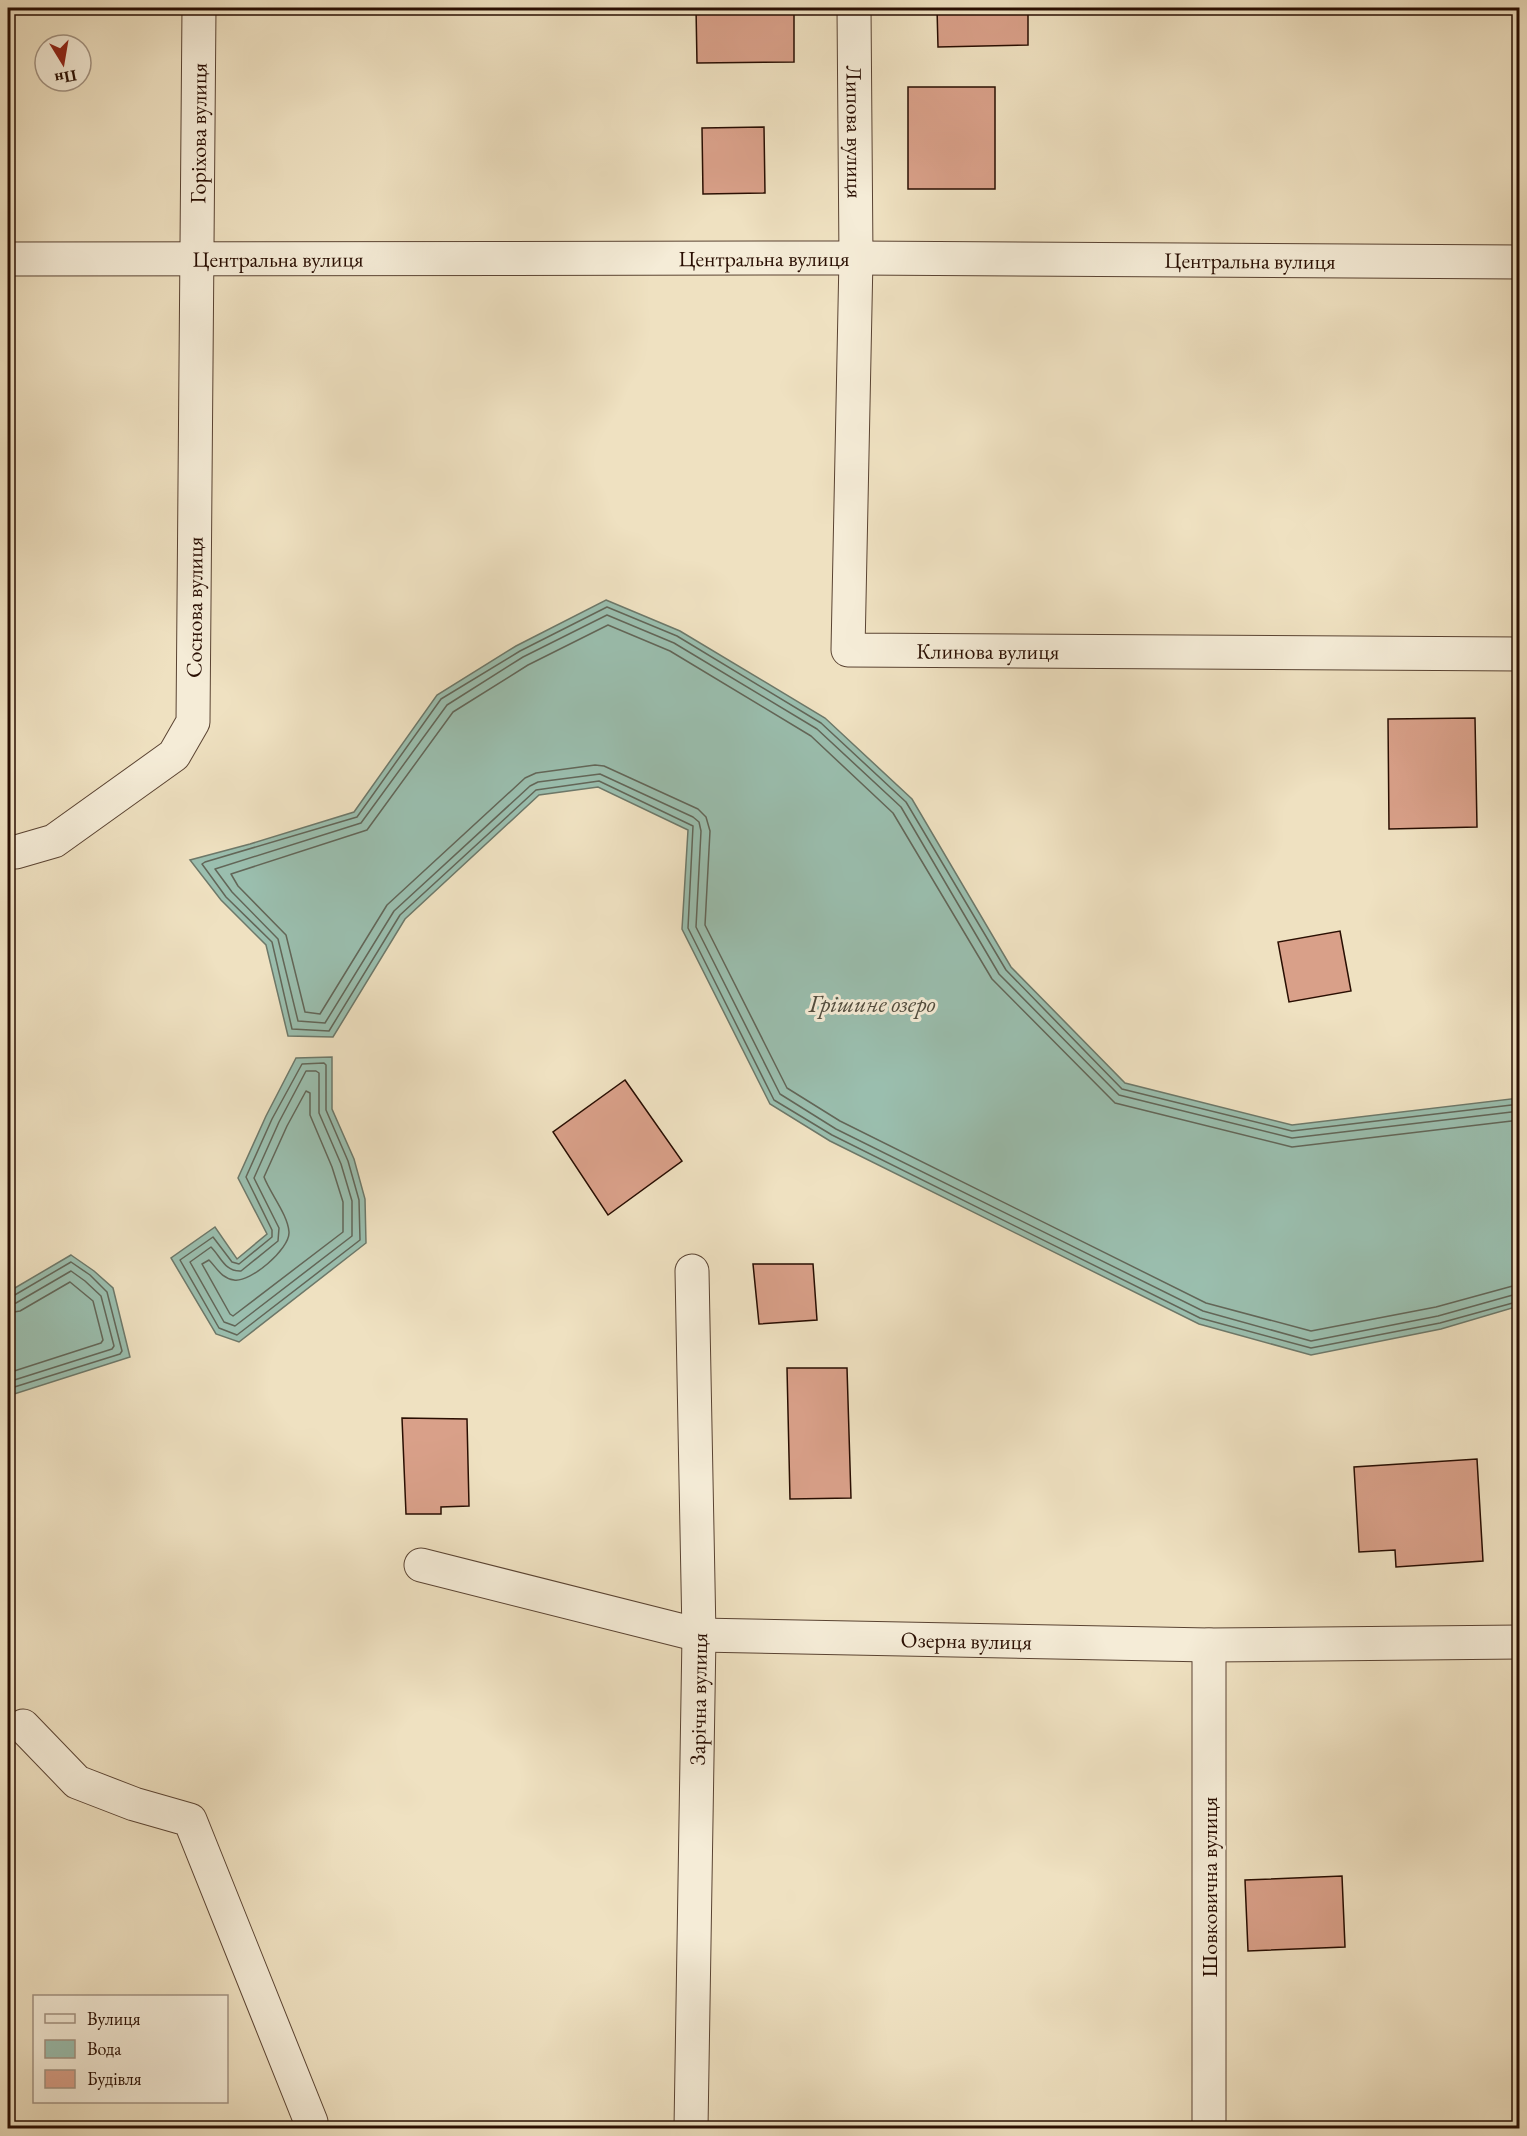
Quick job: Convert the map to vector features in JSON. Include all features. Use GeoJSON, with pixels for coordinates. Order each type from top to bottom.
{"type":"FeatureCollection","features":[{"type":"Feature","properties":{"kind":"street","name":"Горіхова вулиця"},"geometry":{"type":"LineString","coordinates":[[198,258],[199,8]]}},
{"type":"Feature","properties":{"kind":"street","name":"Липова вулиця"},"geometry":{"type":"LineString","coordinates":[[854,8],[856,258]]}},
{"type":"Feature","properties":{"kind":"street","name":"Соснова вулиця"},"geometry":{"type":"LineString","coordinates":[[8,852],[16,852],[54,841],[174,755],[193,722],[198,258]]}},
{"type":"Feature","properties":{"kind":"street","name":"Центральна вулиця"},"geometry":{"type":"LineString","coordinates":[[8,259],[856,258],[1520,262]]}},
{"type":"Feature","properties":{"kind":"street","name":"Клинова вулиця"},"geometry":{"type":"LineString","coordinates":[[856,258],[848,650],[1520,654]]}},
{"type":"Feature","properties":{"kind":"street","name":"Зарічна вулиця"},"geometry":{"type":"LineString","coordinates":[[691,2128],[699,1635],[692,1271]]}},
{"type":"Feature","properties":{"kind":"street","name":"Озерна вулиця"},"geometry":{"type":"LineString","coordinates":[[421,1565],[699,1635],[1209,1645],[1520,1642]]}},
{"type":"Feature","properties":{"kind":"street","name":"Шовковична вулиця"},"geometry":{"type":"LineString","coordinates":[[1209,1645],[1209,2128]]}},
{"type":"Feature","properties":{"kind":"street"},"geometry":{"type":"LineString","coordinates":[[22,1726],[77,1782],[134,1804],[190,1820],[311,2122],[310,2128]]}},
{"type":"Feature","properties":{"kind":"water","name":"Грішине озеро"},"geometry":{"type":"Polygon","coordinates":[[[606,600],[680,631],[825,718],[912,799],[1011,967],[1125,1083],[1292,1125],[1519,1098],[1519,1306],[1441,1329],[1311,1355],[1199,1324],[830,1141],[770,1104],[682,929],[688,830],[598,787],[539,795],[405,919],[333,1037],[288,1036],[266,945],[221,900],[190,860],[354,812],[437,695],[516,646],[606,600]]]}},
{"type":"Feature","properties":{"kind":"water"},"geometry":{"type":"Polygon","coordinates":[[[332,1057],[332,1109],[354,1159],[365,1199],[366,1243],[239,1342],[216,1334],[171,1258],[215,1227],[237,1259],[267,1234],[238,1178],[296,1058],[332,1057]]]}},
{"type":"Feature","properties":{"kind":"water"},"geometry":{"type":"Polygon","coordinates":[[[71,1255],[113,1288],[130,1357],[8,1396],[8,1292],[71,1255]]]}},
{"type":"Feature","properties":{"kind":"building"},"geometry":{"type":"Polygon","coordinates":[[[696,8],[794,8],[794,62],[697,63],[696,8]]]}},
{"type":"Feature","properties":{"kind":"building"},"geometry":{"type":"Polygon","coordinates":[[[937,8],[1028,8],[1028,45],[938,47],[937,8]]]}},
{"type":"Feature","properties":{"kind":"building"},"geometry":{"type":"Polygon","coordinates":[[[908,87],[995,87],[995,189],[908,189],[908,87]]]}},
{"type":"Feature","properties":{"kind":"building"},"geometry":{"type":"Polygon","coordinates":[[[764,127],[765,193],[703,194],[702,128],[764,127]]]}},
{"type":"Feature","properties":{"kind":"building"},"geometry":{"type":"Polygon","coordinates":[[[1475,718],[1477,827],[1389,829],[1388,719],[1475,718]]]}},
{"type":"Feature","properties":{"kind":"building"},"geometry":{"type":"Polygon","coordinates":[[[1340,931],[1351,991],[1289,1002],[1278,942],[1340,931]]]}},
{"type":"Feature","properties":{"kind":"building"},"geometry":{"type":"Polygon","coordinates":[[[625,1080],[682,1161],[608,1215],[553,1132],[625,1080]]]}},
{"type":"Feature","properties":{"kind":"building"},"geometry":{"type":"Polygon","coordinates":[[[753,1264],[813,1264],[817,1320],[759,1324],[753,1264]]]}},
{"type":"Feature","properties":{"kind":"building"},"geometry":{"type":"Polygon","coordinates":[[[787,1368],[847,1368],[851,1498],[790,1499],[787,1368]]]}},
{"type":"Feature","properties":{"kind":"building"},"geometry":{"type":"Polygon","coordinates":[[[402,1418],[467,1419],[469,1506],[441,1507],[441,1514],[406,1514],[402,1418]]]}},
{"type":"Feature","properties":{"kind":"building"},"geometry":{"type":"Polygon","coordinates":[[[1477,1459],[1483,1561],[1396,1567],[1395,1550],[1359,1552],[1354,1467],[1477,1459]]]}},
{"type":"Feature","properties":{"kind":"building"},"geometry":{"type":"Polygon","coordinates":[[[1342,1876],[1345,1947],[1248,1951],[1245,1880],[1342,1876]]]}}]}
